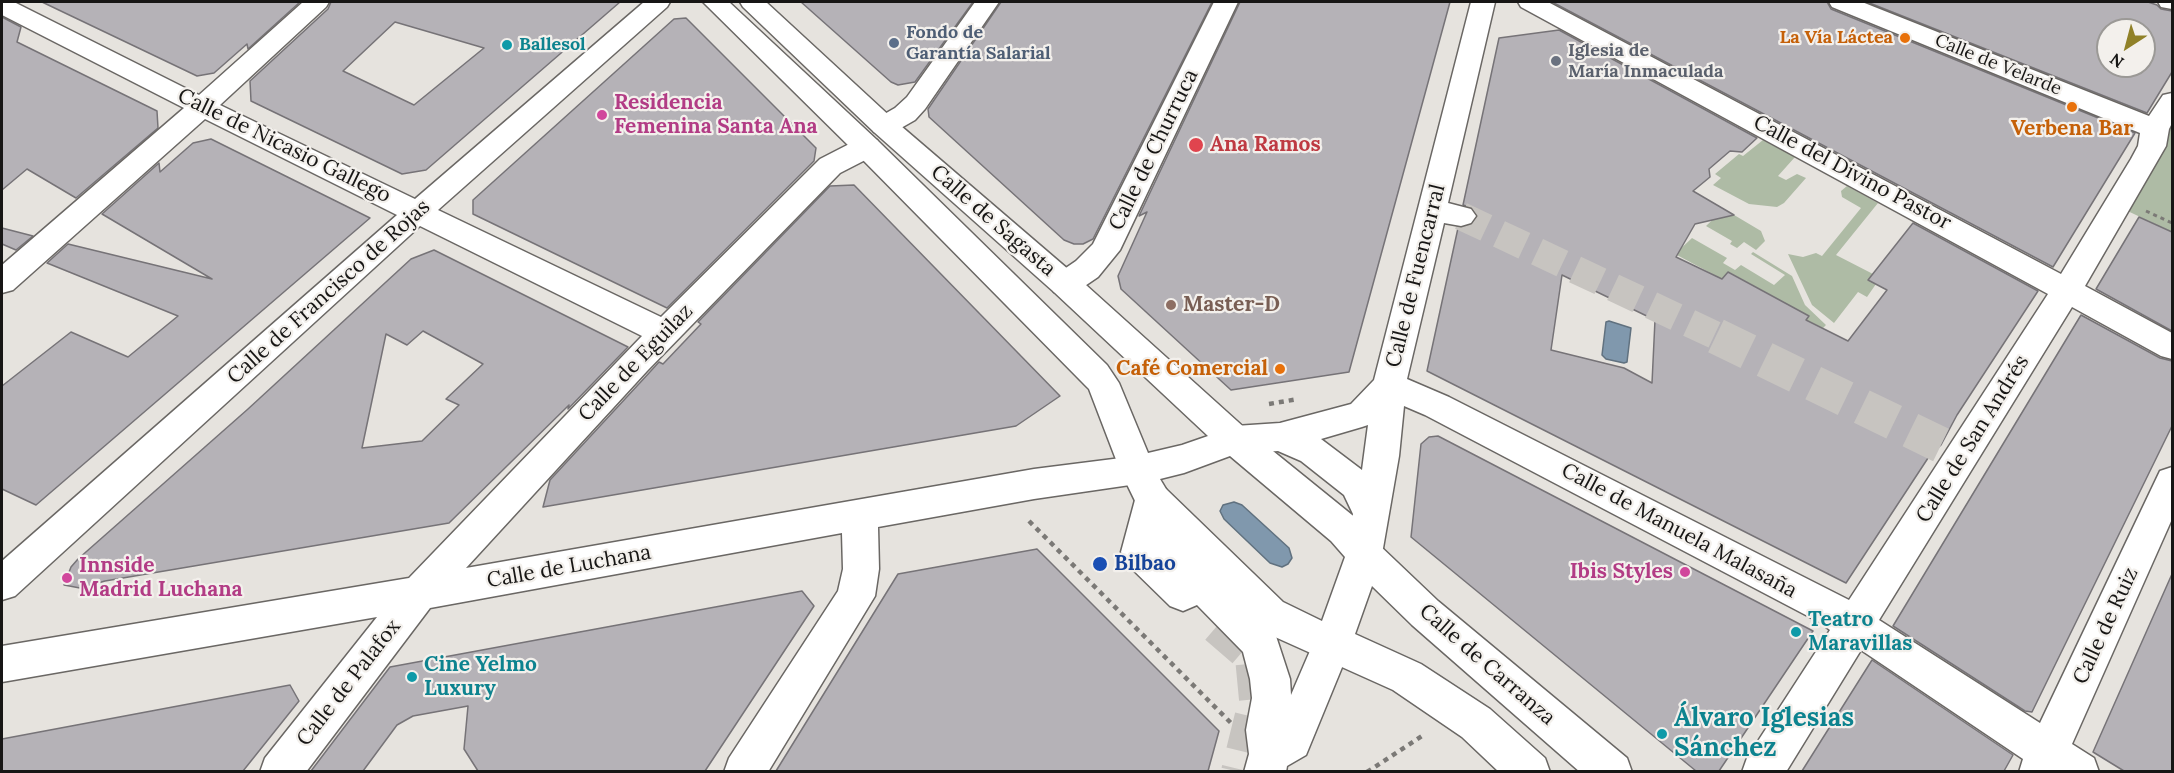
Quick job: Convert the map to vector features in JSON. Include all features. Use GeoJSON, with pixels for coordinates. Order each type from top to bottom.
{"type":"FeatureCollection","features":[{"type":"Feature","properties":{"kind":"street"},"geometry":{"type":"LineString","coordinates":[[2,282],[317,2]]}},
{"type":"Feature","properties":{"kind":"street","name":"Calle de Francisco de Rojas"},"geometry":{"type":"LineString","coordinates":[[2,584],[418,212],[658,2]]}},
{"type":"Feature","properties":{"kind":"street","name":"Calle de Sagasta"},"geometry":{"type":"LineString","coordinates":[[715,2],[875,136],[1065,284],[1235,440],[1344,530],[1364,554]]}},
{"type":"Feature","properties":{"kind":"street","name":"Calle de Sagasta"},"geometry":{"type":"LineString","coordinates":[[752,2],[1103,383],[1145,485]]}},
{"type":"Feature","properties":{"kind":"street","name":"Calle de Eguilaz"},"geometry":{"type":"LineString","coordinates":[[418,594],[664,333],[830,166],[905,114],[987,2]]}},
{"type":"Feature","properties":{"kind":"street","name":"Calle de Churruca"},"geometry":{"type":"LineString","coordinates":[[1065,284],[1087,269],[1105,250],[1226,2]]}},
{"type":"Feature","properties":{"kind":"street","name":"Calle de Fuencarral"},"geometry":{"type":"LineString","coordinates":[[1333,643],[1364,554],[1382,456],[1389,386],[1447,213],[1482,2]]}},
{"type":"Feature","properties":{"kind":"street","name":"Calle del Divino Pastor"},"geometry":{"type":"LineString","coordinates":[[1530,2],[2172,347]]}},
{"type":"Feature","properties":{"kind":"street","name":"Calle de Nicasio Gallego"},"geometry":{"type":"LineString","coordinates":[[2,5],[664,333]]}},
{"type":"Feature","properties":{"kind":"street","name":"Calle de Velarde"},"geometry":{"type":"LineString","coordinates":[[1858,6],[2155,129]]}},
{"type":"Feature","properties":{"kind":"street","name":"Calle de San Andrés"},"geometry":{"type":"LineString","coordinates":[[1762,771],[1856,626],[1951,450],[2067,289],[2145,159],[2152,146],[2155,129],[2172,101]]}},
{"type":"Feature","properties":{"kind":"street"},"geometry":{"type":"LineString","coordinates":[[1280,437],[1362,414],[1389,386]]}},
{"type":"Feature","properties":{"kind":"street","name":"Calle de Manuela Malasaña"},"geometry":{"type":"LineString","coordinates":[[1389,386],[1437,406],[1833,611],[2042,761],[2079,771]]}},
{"type":"Feature","properties":{"kind":"street"},"geometry":{"type":"LineString","coordinates":[[1280,437],[1313,451],[1356,485],[1372,515]]}},
{"type":"Feature","properties":{"kind":"street","name":"Calle de Luchana"},"geometry":{"type":"LineString","coordinates":[[2,664],[418,594],[1034,484],[1145,485],[1184,459],[1235,440],[1280,437]]}},
{"type":"Feature","properties":{"kind":"street","name":"Calle de Ruiz"},"geometry":{"type":"LineString","coordinates":[[2042,761],[2165,521],[2172,481]]}},
{"type":"Feature","properties":{"kind":"street"},"geometry":{"type":"LineString","coordinates":[[1145,485],[1179,527],[1270,614],[1288,625],[1407,677],[1476,723],[1530,771]]}},
{"type":"Feature","properties":{"kind":"street"},"geometry":{"type":"LineString","coordinates":[[1145,485],[1139,552],[1217,626]]}},
{"type":"Feature","properties":{"kind":"street"},"geometry":{"type":"LineString","coordinates":[[744,771],[856,596],[861,569],[860,515]]}},
{"type":"Feature","properties":{"kind":"street"},"geometry":{"type":"LineString","coordinates":[[1179,527],[1173,556],[1260,643],[1270,679],[1272,698],[1266,730],[1267,763]]}},
{"type":"Feature","properties":{"kind":"street","name":"Calle de Carranza"},"geometry":{"type":"LineString","coordinates":[[1364,554],[1425,613],[1612,771]]}},
{"type":"Feature","properties":{"kind":"street","name":"Calle de Palafox"},"geometry":{"type":"LineString","coordinates":[[280,771],[418,594]]}},
{"type":"Feature","properties":{"kind":"street"},"geometry":{"type":"LineString","coordinates":[[1267,763],[1292,741],[1333,643]]}},
{"type":"Feature","properties":{"kind":"path"},"geometry":{"type":"LineString","coordinates":[[2140,208],[2172,223]]}},
{"type":"Feature","properties":{"kind":"path"},"geometry":{"type":"LineString","coordinates":[[1269,404],[1298,399]]}},
{"type":"Feature","properties":{"kind":"path"},"geometry":{"type":"LineString","coordinates":[[1029,521],[1235,727]]}},
{"type":"Feature","properties":{"kind":"path"},"geometry":{"type":"LineString","coordinates":[[1367,771],[1425,734]]}},
{"type":"Feature","properties":{"kind":"green space"},"geometry":{"type":"Polygon","coordinates":[[[2172,101],[2172,232],[2117,206],[2155,129],[2172,101]]]}},
{"type":"Feature","properties":{"kind":"green space"},"geometry":{"type":"Polygon","coordinates":[[[1763,140],[1795,157],[1778,176],[1786,180],[1797,174],[1806,178],[1784,203],[1777,207],[1749,204],[1713,185],[1721,178],[1715,174],[1739,154],[1743,156],[1763,140]]]}},
{"type":"Feature","properties":{"kind":"green space"},"geometry":{"type":"Polygon","coordinates":[[[1847,186],[1878,203],[1836,255],[1873,274],[1868,280],[1876,284],[1867,297],[1858,292],[1834,323],[1812,305],[1788,254],[1803,257],[1816,253],[1822,256],[1861,208],[1842,197],[1841,191],[1847,186]]]}},
{"type":"Feature","properties":{"kind":"green space"},"geometry":{"type":"Polygon","coordinates":[[[1724,209],[1761,231],[1765,241],[1756,250],[1744,242],[1737,248],[1730,244],[1732,241],[1706,226],[1724,209]]]}},
{"type":"Feature","properties":{"kind":"green space"},"geometry":{"type":"Polygon","coordinates":[[[1692,238],[1727,258],[1723,263],[1735,270],[1741,265],[1774,285],[1785,275],[1751,254],[1753,252],[1792,276],[1805,305],[1826,325],[1823,328],[1806,320],[1809,316],[1729,272],[1722,279],[1675,254],[1692,238]]]}},
{"type":"Feature","properties":{"kind":"water"},"geometry":{"type":"Polygon","coordinates":[[[1606,322],[1631,328],[1627,362],[1606,359],[1602,355],[1606,322]]]}},
{"type":"Feature","properties":{"kind":"water"},"geometry":{"type":"Polygon","coordinates":[[[1234,502],[1242,505],[1289,548],[1292,558],[1288,564],[1282,567],[1270,563],[1224,519],[1220,511],[1223,505],[1234,502]]]}},
{"type":"Feature","properties":{"kind":"building"},"geometry":{"type":"Polygon","coordinates":[[[42,2],[300,2],[248,49],[247,44],[214,73],[197,76],[42,2]]]}},
{"type":"Feature","properties":{"kind":"building"},"geometry":{"type":"Polygon","coordinates":[[[331,2],[620,2],[426,170],[402,174],[251,101],[250,81],[328,9],[331,2]],[[395,22],[343,71],[414,105],[484,48],[395,22]]]}},
{"type":"Feature","properties":{"kind":"building","name":"Fondo de Garantía Salarial"},"geometry":{"type":"Polygon","coordinates":[[[801,2],[973,2],[915,82],[898,85],[891,82],[801,2]]]}},
{"type":"Feature","properties":{"kind":"building"},"geometry":{"type":"Polygon","coordinates":[[[1001,2],[1212,2],[1093,239],[1083,244],[1074,244],[1064,240],[929,117],[928,109],[1001,2]]]}},
{"type":"Feature","properties":{"kind":"building"},"geometry":{"type":"Polygon","coordinates":[[[1240,2],[1450,2],[1349,372],[1231,390],[1121,289],[1118,276],[1147,212],[1139,216],[1240,2]]]}},
{"type":"Feature","properties":{"kind":"building"},"geometry":{"type":"Polygon","coordinates":[[[1552,2],[1827,2],[1831,9],[2135,133],[2053,267],[1552,2]]]}},
{"type":"Feature","properties":{"kind":"building"},"geometry":{"type":"Polygon","coordinates":[[[1867,2],[2148,2],[2161,9],[2172,11],[2172,72],[2147,113],[1867,2]]]}},
{"type":"Feature","properties":{"kind":"building"},"geometry":{"type":"Polygon","coordinates":[[[2,17],[21,27],[17,42],[157,111],[158,128],[76,198],[27,169],[2,190],[2,17]]]}},
{"type":"Feature","properties":{"kind":"building"},"geometry":{"type":"Polygon","coordinates":[[[686,18],[816,148],[814,161],[667,308],[473,214],[473,200],[674,19],[686,18]]]}},
{"type":"Feature","properties":{"kind":"building"},"geometry":{"type":"Polygon","coordinates":[[[1559,30],[1757,138],[1742,152],[1730,151],[1709,169],[1710,177],[1693,191],[1734,215],[1695,224],[1676,257],[1722,279],[1728,272],[1809,316],[1806,320],[1848,341],[1887,290],[1868,280],[1913,223],[2038,291],[1957,415],[1941,445],[1930,455],[1846,583],[1427,371],[1458,228],[1472,225],[1478,216],[1473,208],[1463,205],[1499,38],[1559,30]],[[1562,275],[1551,350],[1624,368],[1652,383],[1655,320],[1562,275]]]}},
{"type":"Feature","properties":{"kind":"building"},"geometry":{"type":"Polygon","coordinates":[[[211,139],[370,218],[36,505],[2,489],[2,386],[71,332],[128,357],[178,316],[47,263],[68,244],[212,279],[102,214],[159,163],[160,172],[193,143],[211,139]]]}},
{"type":"Feature","properties":{"kind":"building"},"geometry":{"type":"Polygon","coordinates":[[[854,185],[1060,396],[1016,426],[543,507],[550,480],[659,362],[663,364],[701,324],[698,322],[830,186],[854,185]]]}},
{"type":"Feature","properties":{"kind":"building"},"geometry":{"type":"Polygon","coordinates":[[[2139,217],[2172,232],[2172,331],[2096,289],[2139,217]]]}},
{"type":"Feature","properties":{"kind":"building"},"geometry":{"type":"Polygon","coordinates":[[[2,228],[33,236],[16,250],[2,244],[2,228]]]}},
{"type":"Feature","properties":{"kind":"building"},"geometry":{"type":"Polygon","coordinates":[[[434,250],[628,347],[568,409],[569,405],[449,523],[105,581],[80,588],[64,585],[71,567],[78,559],[248,409],[411,259],[434,250]],[[423,331],[407,345],[386,334],[362,448],[422,441],[459,405],[446,399],[483,364],[423,331]]]}},
{"type":"Feature","properties":{"kind":"building"},"geometry":{"type":"Polygon","coordinates":[[[2081,315],[2160,358],[2172,361],[2172,426],[2032,712],[2025,711],[1893,626],[2081,315]]]}},
{"type":"Feature","properties":{"kind":"building"},"geometry":{"type":"Polygon","coordinates":[[[1438,436],[1813,631],[1719,771],[1696,771],[1411,537],[1421,444],[1429,437],[1438,436]]]}},
{"type":"Feature","properties":{"kind":"building"},"geometry":{"type":"Polygon","coordinates":[[[1037,549],[1219,731],[1208,771],[776,771],[898,574],[1037,549]]]}},
{"type":"Feature","properties":{"kind":"building"},"geometry":{"type":"Polygon","coordinates":[[[2172,574],[2172,771],[2124,771],[2093,752],[2172,574]]]}},
{"type":"Feature","properties":{"kind":"building"},"geometry":{"type":"Polygon","coordinates":[[[802,591],[814,606],[705,771],[478,771],[464,749],[468,706],[413,716],[397,725],[363,771],[311,771],[390,667],[802,591]]]}},
{"type":"Feature","properties":{"kind":"building"},"geometry":{"type":"Polygon","coordinates":[[[1872,660],[2013,755],[2004,771],[1802,771],[1872,660]]]}},
{"type":"Feature","properties":{"kind":"building"},"geometry":{"type":"Polygon","coordinates":[[[290,685],[299,701],[243,771],[2,771],[2,739],[290,685]]]}},
{"type":"Feature","properties":{"kind":"tunnel"},"geometry":{"type":"LineString","coordinates":[[1461,216],[1719,337]]}},
{"type":"Feature","properties":{"kind":"tunnel"},"geometry":{"type":"LineString","coordinates":[[1716,336],[1941,445]]}},
{"type":"Feature","properties":{"kind":"tunnel"},"geometry":{"type":"LineString","coordinates":[[1217,626],[1253,657],[1257,699],[1239,772]]}},
{"type":"Feature","properties":{"kind":"place","name":"La Vía Láctea"},"geometry":{"type":"Point","coordinates":[1905,38]}},
{"type":"Feature","properties":{"kind":"place","name":"Fondo de Garantía Salarial"},"geometry":{"type":"Point","coordinates":[894,43]}},
{"type":"Feature","properties":{"kind":"place","name":"Ballesol"},"geometry":{"type":"Point","coordinates":[507,45]}},
{"type":"Feature","properties":{"kind":"place","name":"Iglesia de María Inmaculada"},"geometry":{"type":"Point","coordinates":[1556,61]}},
{"type":"Feature","properties":{"kind":"place","name":"Verbena Bar"},"geometry":{"type":"Point","coordinates":[2072,107]}},
{"type":"Feature","properties":{"kind":"place","name":"Residencia Femenina Santa Ana"},"geometry":{"type":"Point","coordinates":[602,115]}},
{"type":"Feature","properties":{"kind":"place","name":"Ana Ramos"},"geometry":{"type":"Point","coordinates":[1196,145]}},
{"type":"Feature","properties":{"kind":"place","name":"Master-D"},"geometry":{"type":"Point","coordinates":[1171,305]}},
{"type":"Feature","properties":{"kind":"place","name":"Café Comercial"},"geometry":{"type":"Point","coordinates":[1280,369]}},
{"type":"Feature","properties":{"kind":"place","name":"Bilbao"},"geometry":{"type":"Point","coordinates":[1100,564]}},
{"type":"Feature","properties":{"kind":"place","name":"Ibis Styles"},"geometry":{"type":"Point","coordinates":[1685,572]}},
{"type":"Feature","properties":{"kind":"place","name":"Innside Madrid Luchana"},"geometry":{"type":"Point","coordinates":[67,578]}},
{"type":"Feature","properties":{"kind":"place","name":"Teatro Maravillas"},"geometry":{"type":"Point","coordinates":[1796,632]}},
{"type":"Feature","properties":{"kind":"place","name":"Cine Yelmo Luxury"},"geometry":{"type":"Point","coordinates":[412,677]}},
{"type":"Feature","properties":{"kind":"place","name":"Álvaro Iglesias Sánchez"},"geometry":{"type":"Point","coordinates":[1662,734]}}]}
